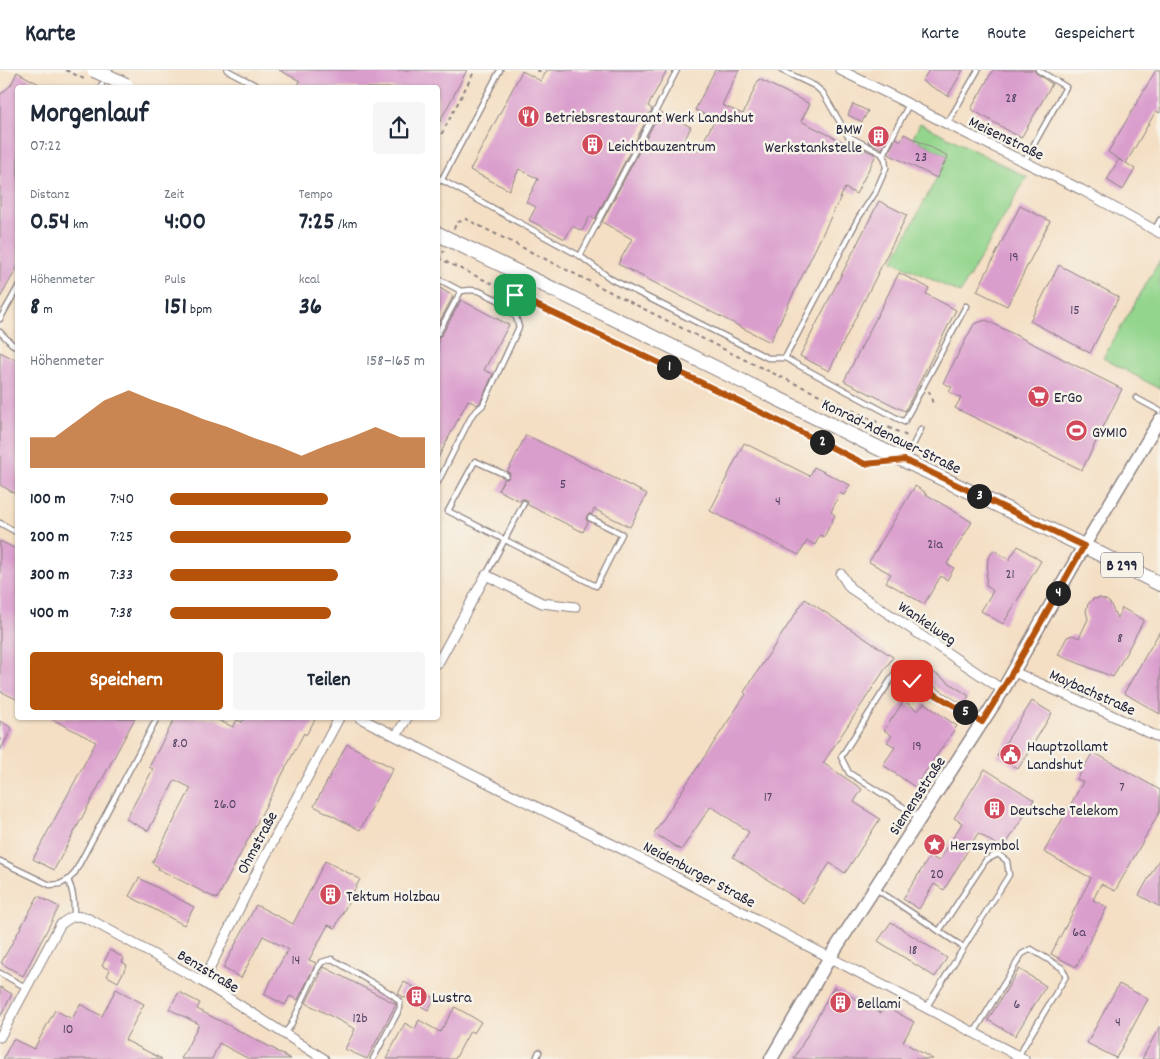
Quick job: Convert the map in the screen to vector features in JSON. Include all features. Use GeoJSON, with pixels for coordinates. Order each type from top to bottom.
{"type":"FeatureCollection","features":[{"type":"Feature","properties":{"kind":"main road"},"geometry":{"type":"LineString","coordinates":[[94,70],[126,85]]}},
{"type":"Feature","properties":{"kind":"main road","name":"Konrad-Adenauer-Straße"},"geometry":{"type":"LineString","coordinates":[[440,235],[1160,584]]}},
{"type":"Feature","properties":{"kind":"main road","name":"Siemensstraße"},"geometry":{"type":"LineString","coordinates":[[771,1059],[830,958],[1014,672],[1084,546]]}},
{"type":"Feature","properties":{"kind":"street","name":"Meisenstraße"},"geometry":{"type":"LineString","coordinates":[[840,70],[1082,190],[1157,231]]}},
{"type":"Feature","properties":{"kind":"street"},"geometry":{"type":"LineString","coordinates":[[1084,546],[1160,419]]}},
{"type":"Feature","properties":{"kind":"street","name":"Wankelweg"},"geometry":{"type":"LineString","coordinates":[[841,574],[850,588],[1003,690]]}},
{"type":"Feature","properties":{"kind":"street"},"geometry":{"type":"LineString","coordinates":[[440,660],[486,575],[542,603],[575,607]]}},
{"type":"Feature","properties":{"kind":"street","name":"Maybachstraße"},"geometry":{"type":"LineString","coordinates":[[1014,672],[1160,738]]}},
{"type":"Feature","properties":{"kind":"street","name":"Ohmstraße"},"geometry":{"type":"LineString","coordinates":[[202,982],[260,866],[338,720]]}},
{"type":"Feature","properties":{"kind":"street","name":"Neidenburger Straße"},"geometry":{"type":"LineString","coordinates":[[364,720],[626,851],[1021,1058]]}},
{"type":"Feature","properties":{"kind":"street"},"geometry":{"type":"LineString","coordinates":[[396,736],[406,720]]}},
{"type":"Feature","properties":{"kind":"street"},"geometry":{"type":"LineString","coordinates":[[0,1037],[60,925],[74,916]]}},
{"type":"Feature","properties":{"kind":"street","name":"Benzstraße"},"geometry":{"type":"LineString","coordinates":[[74,916],[89,919],[202,982],[324,1059]]}},
{"type":"Feature","properties":{"kind":"lane"},"geometry":{"type":"LineString","coordinates":[[102,85],[109,70]]}},
{"type":"Feature","properties":{"kind":"lane"},"geometry":{"type":"LineString","coordinates":[[227,70],[255,85]]}},
{"type":"Feature","properties":{"kind":"lane"},"geometry":{"type":"LineString","coordinates":[[440,178],[500,70]]}},
{"type":"Feature","properties":{"kind":"lane"},"geometry":{"type":"LineString","coordinates":[[580,256],[677,70]]}},
{"type":"Feature","properties":{"kind":"lane"},"geometry":{"type":"LineString","coordinates":[[781,70],[815,86],[823,93],[848,136],[881,153],[885,159],[886,168],[875,193],[859,217],[785,358]]}},
{"type":"Feature","properties":{"kind":"lane"},"geometry":{"type":"LineString","coordinates":[[948,124],[978,70]]}},
{"type":"Feature","properties":{"kind":"lane"},"geometry":{"type":"LineString","coordinates":[[1024,162],[1066,87],[1038,70]]}},
{"type":"Feature","properties":{"kind":"lane"},"geometry":{"type":"LineString","coordinates":[[883,155],[909,104]]}},
{"type":"Feature","properties":{"kind":"lane"},"geometry":{"type":"LineString","coordinates":[[440,181],[580,256],[611,279],[768,358],[785,358],[904,422],[966,306]]}},
{"type":"Feature","properties":{"kind":"lane"},"geometry":{"type":"LineString","coordinates":[[1157,231],[1160,220]]}},
{"type":"Feature","properties":{"kind":"lane"},"geometry":{"type":"LineString","coordinates":[[440,280],[461,291],[479,291],[498,300],[516,317],[519,327],[483,405],[472,415],[440,478]]}},
{"type":"Feature","properties":{"kind":"lane"},"geometry":{"type":"LineString","coordinates":[[440,329],[461,291]]}},
{"type":"Feature","properties":{"kind":"lane"},"geometry":{"type":"LineString","coordinates":[[0,319],[15,292]]}},
{"type":"Feature","properties":{"kind":"lane"},"geometry":{"type":"LineString","coordinates":[[0,332],[15,345]]}},
{"type":"Feature","properties":{"kind":"lane"},"geometry":{"type":"LineString","coordinates":[[1136,398],[1160,411]]}},
{"type":"Feature","properties":{"kind":"lane"},"geometry":{"type":"LineString","coordinates":[[905,460],[921,429]]}},
{"type":"Feature","properties":{"kind":"lane"},"geometry":{"type":"LineString","coordinates":[[506,475],[475,461],[448,511],[596,586],[622,534],[590,518]]}},
{"type":"Feature","properties":{"kind":"lane"},"geometry":{"type":"LineString","coordinates":[[486,575],[524,503]]}},
{"type":"Feature","properties":{"kind":"lane"},"geometry":{"type":"LineString","coordinates":[[0,523],[15,531]]}},
{"type":"Feature","properties":{"kind":"lane"},"geometry":{"type":"LineString","coordinates":[[920,818],[849,773],[841,757],[897,670],[912,681],[982,722]]}},
{"type":"Feature","properties":{"kind":"lane"},"geometry":{"type":"LineString","coordinates":[[0,861],[50,885],[60,884],[68,880],[74,874],[156,720]]}},
{"type":"Feature","properties":{"kind":"lane"},"geometry":{"type":"LineString","coordinates":[[926,1008],[1009,875],[1007,861],[998,854],[986,860],[939,930]]}},
{"type":"Feature","properties":{"kind":"lane"},"geometry":{"type":"LineString","coordinates":[[68,880],[72,887],[74,916]]}},
{"type":"Feature","properties":{"kind":"lane"},"geometry":{"type":"LineString","coordinates":[[875,888],[964,947]]}},
{"type":"Feature","properties":{"kind":"lane"},"geometry":{"type":"LineString","coordinates":[[974,1033],[1022,954],[1031,949],[1062,968],[1066,976],[1021,1058]]}},
{"type":"Feature","properties":{"kind":"lane"},"geometry":{"type":"LineString","coordinates":[[284,1034],[291,1025],[317,969],[322,962],[332,959],[393,995],[400,1002],[400,1008],[381,1046],[372,1059]]}},
{"type":"Feature","properties":{"kind":"lane"},"geometry":{"type":"LineString","coordinates":[[0,973],[27,988]]}},
{"type":"Feature","properties":{"kind":"lane"},"geometry":{"type":"LineString","coordinates":[[536,1059],[539,1052]]}},
{"type":"Feature","properties":{"kind":"path"},"geometry":{"type":"LineString","coordinates":[[440,136],[475,70]]}},
{"type":"Feature","properties":{"kind":"path"},"geometry":{"type":"LineString","coordinates":[[536,70],[541,72],[542,70]]}},
{"type":"Feature","properties":{"kind":"path"},"geometry":{"type":"LineString","coordinates":[[456,223],[466,219],[743,359],[916,440]]}},
{"type":"Feature","properties":{"kind":"path"},"geometry":{"type":"LineString","coordinates":[[440,256],[444,250]]}},
{"type":"Feature","properties":{"kind":"path"},"geometry":{"type":"LineString","coordinates":[[440,260],[700,382],[865,464],[885,462]]}},
{"type":"Feature","properties":{"kind":"path"},"geometry":{"type":"LineString","coordinates":[[922,387],[929,391],[933,404]]}},
{"type":"Feature","properties":{"kind":"green space"},"geometry":{"type":"Polygon","coordinates":[[[920,123],[1027,177],[960,293],[893,261],[948,156],[913,138],[920,123]]]}},
{"type":"Feature","properties":{"kind":"green space"},"geometry":{"type":"Polygon","coordinates":[[[1160,260],[1160,389],[1103,358],[1160,260]]]}},
{"type":"Feature","properties":{"kind":"building"},"geometry":{"type":"Polygon","coordinates":[[[279,70],[467,70],[440,121],[440,85],[298,85],[300,81],[279,70]]]}},
{"type":"Feature","properties":{"kind":"building"},"geometry":{"type":"Polygon","coordinates":[[[547,70],[667,70],[648,106],[652,109],[595,219],[590,216],[582,231],[572,226],[565,239],[529,220],[536,207],[526,202],[538,179],[519,169],[509,190],[470,170],[522,71],[541,81],[547,70]]]}},
{"type":"Feature","properties":{"kind":"building"},"geometry":{"type":"Polygon","coordinates":[[[715,70],[739,70],[722,105],[743,114],[759,79],[810,104],[801,121],[863,152],[864,149],[876,155],[856,194],[845,188],[770,342],[618,264],[632,239],[602,222],[660,112],[691,127],[683,143],[699,150],[715,119],[695,110],[715,70]]]}},
{"type":"Feature","properties":{"kind":"building"},"geometry":{"type":"Polygon","coordinates":[[[929,70],[963,70],[948,96],[922,81],[929,70]]]}},
{"type":"Feature","properties":{"kind":"building"},"geometry":{"type":"Polygon","coordinates":[[[993,70],[1034,70],[1052,84],[1021,138],[971,109],[993,70]]]}},
{"type":"Feature","properties":{"kind":"building"},"geometry":{"type":"Polygon","coordinates":[[[1156,70],[1160,70],[1160,113],[1156,111],[1126,163],[1135,169],[1123,190],[1107,180],[1119,159],[1108,152],[1156,70]]]}},
{"type":"Feature","properties":{"kind":"building"},"geometry":{"type":"Polygon","coordinates":[[[17,72],[41,85],[15,85],[15,271],[0,298],[0,95],[11,85],[17,72]]]}},
{"type":"Feature","properties":{"kind":"building"},"geometry":{"type":"Polygon","coordinates":[[[853,104],[868,111],[862,122],[848,115],[853,104]]]}},
{"type":"Feature","properties":{"kind":"building","name":"BMW Werkstankstelle"},"geometry":{"type":"Polygon","coordinates":[[[875,128],[889,135],[882,149],[868,142],[875,128]]]}},
{"type":"Feature","properties":{"kind":"building"},"geometry":{"type":"Polygon","coordinates":[[[904,134],[948,156],[937,178],[888,154],[896,138],[901,141],[904,134]]]}},
{"type":"Feature","properties":{"kind":"building"},"geometry":{"type":"Polygon","coordinates":[[[879,201],[907,215],[829,371],[800,356],[879,201]]]}},
{"type":"Feature","properties":{"kind":"building"},"geometry":{"type":"Polygon","coordinates":[[[1020,206],[1050,221],[1007,306],[977,291],[1020,206]]]}},
{"type":"Feature","properties":{"kind":"building"},"geometry":{"type":"Polygon","coordinates":[[[1059,265],[1119,297],[1090,353],[1030,321],[1059,265]]]}},
{"type":"Feature","properties":{"kind":"building"},"geometry":{"type":"Polygon","coordinates":[[[899,273],[929,288],[926,294],[956,310],[905,411],[844,381],[899,273]]]}},
{"type":"Feature","properties":{"kind":"building"},"geometry":{"type":"Polygon","coordinates":[[[440,288],[453,296],[440,321],[440,288]]]}},
{"type":"Feature","properties":{"kind":"building"},"geometry":{"type":"Polygon","coordinates":[[[461,300],[509,325],[484,370],[493,374],[480,403],[477,405],[468,400],[440,454],[440,336],[461,300]]]}},
{"type":"Feature","properties":{"kind":"building","name":"ErGo"},"geometry":{"type":"Polygon","coordinates":[[[986,320],[1122,389],[1082,470],[955,408],[961,398],[949,392],[952,387],[943,383],[974,324],[986,320]]]}},
{"type":"Feature","properties":{"kind":"building"},"geometry":{"type":"Polygon","coordinates":[[[0,352],[15,360],[15,493],[0,485],[0,352]]]}},
{"type":"Feature","properties":{"kind":"building"},"geometry":{"type":"Polygon","coordinates":[[[526,435],[647,494],[630,527],[594,509],[592,514],[587,516],[588,522],[583,532],[528,505],[528,501],[525,499],[520,501],[498,490],[504,479],[509,477],[508,471],[526,435]]]}},
{"type":"Feature","properties":{"kind":"building"},"geometry":{"type":"Polygon","coordinates":[[[744,443],[810,476],[814,467],[850,485],[844,495],[840,493],[831,512],[835,515],[824,537],[820,535],[815,545],[807,541],[799,555],[710,511],[744,443]]]}},
{"type":"Feature","properties":{"kind":"building"},"geometry":{"type":"Polygon","coordinates":[[[915,486],[972,522],[947,564],[954,568],[947,580],[941,576],[924,604],[886,582],[891,574],[869,562],[915,486]]]}},
{"type":"Feature","properties":{"kind":"building"},"geometry":{"type":"Polygon","coordinates":[[[0,541],[15,548],[15,698],[0,691],[0,541]]]}},
{"type":"Feature","properties":{"kind":"building"},"geometry":{"type":"Polygon","coordinates":[[[1018,546],[1041,561],[1003,624],[981,611],[993,591],[986,585],[988,558],[994,550],[1009,560],[1018,546]]]}},
{"type":"Feature","properties":{"kind":"building"},"geometry":{"type":"Polygon","coordinates":[[[1100,598],[1110,603],[1117,618],[1122,608],[1144,620],[1113,677],[1058,655],[1067,637],[1073,635],[1079,638],[1088,619],[1086,611],[1088,604],[1093,599],[1100,598]]]}},
{"type":"Feature","properties":{"kind":"building"},"geometry":{"type":"Polygon","coordinates":[[[805,599],[893,657],[823,763],[862,789],[854,802],[880,819],[845,873],[830,863],[803,903],[733,857],[749,832],[711,806],[681,850],[654,833],[746,694],[744,692],[805,599]]]}},
{"type":"Feature","properties":{"kind":"building"},"geometry":{"type":"Polygon","coordinates":[[[1160,631],[1160,714],[1124,693],[1160,631]]]}},
{"type":"Feature","properties":{"kind":"building"},"geometry":{"type":"Polygon","coordinates":[[[927,668],[969,696],[963,705],[921,678],[927,668]]]}},
{"type":"Feature","properties":{"kind":"building"},"geometry":{"type":"Polygon","coordinates":[[[904,701],[918,711],[924,703],[957,726],[915,787],[883,765],[895,747],[887,742],[892,736],[884,730],[904,701]]]}},
{"type":"Feature","properties":{"kind":"building"},"geometry":{"type":"Polygon","coordinates":[[[1032,701],[1052,713],[1018,769],[997,756],[1032,701]]]}},
{"type":"Feature","properties":{"kind":"building"},"geometry":{"type":"Polygon","coordinates":[[[54,720],[134,720],[54,870],[33,859],[96,742],[54,720]]]}},
{"type":"Feature","properties":{"kind":"building"},"geometry":{"type":"Polygon","coordinates":[[[174,720],[218,720],[233,727],[237,720],[242,722],[244,720],[315,720],[306,735],[304,733],[217,899],[158,869],[159,867],[152,863],[191,788],[175,780],[148,831],[126,819],[153,769],[149,767],[174,720]]]}},
{"type":"Feature","properties":{"kind":"building"},"geometry":{"type":"Polygon","coordinates":[[[0,721],[12,728],[0,751],[0,721]]]}},
{"type":"Feature","properties":{"kind":"building"},"geometry":{"type":"Polygon","coordinates":[[[347,744],[393,768],[360,830],[314,806],[347,744]]]}},
{"type":"Feature","properties":{"kind":"building"},"geometry":{"type":"Polygon","coordinates":[[[1093,752],[1160,790],[1160,811],[1115,891],[1101,884],[1093,900],[1107,907],[1076,967],[1051,954],[1091,878],[1044,852],[1083,782],[1077,779],[1093,752]]]}},
{"type":"Feature","properties":{"kind":"building","name":"Deutsche Telekom"},"geometry":{"type":"Polygon","coordinates":[[[985,769],[1034,800],[1003,849],[978,833],[944,890],[934,884],[919,909],[903,899],[930,856],[939,861],[962,823],[954,818],[985,769]]]}},
{"type":"Feature","properties":{"kind":"building"},"geometry":{"type":"Polygon","coordinates":[[[1160,858],[1160,907],[1139,895],[1160,858]]]}},
{"type":"Feature","properties":{"kind":"building"},"geometry":{"type":"Polygon","coordinates":[[[325,861],[360,879],[335,928],[328,925],[309,960],[316,963],[298,1000],[290,996],[285,1005],[264,994],[288,949],[263,936],[241,978],[223,968],[256,905],[293,924],[325,861]]]}},
{"type":"Feature","properties":{"kind":"building"},"geometry":{"type":"Polygon","coordinates":[[[139,878],[194,907],[184,925],[129,896],[139,878]]]}},
{"type":"Feature","properties":{"kind":"building"},"geometry":{"type":"Polygon","coordinates":[[[38,896],[59,907],[23,976],[1,963],[38,896]]]}},
{"type":"Feature","properties":{"kind":"building"},"geometry":{"type":"Polygon","coordinates":[[[891,922],[947,958],[935,977],[878,941],[891,922]]]}},
{"type":"Feature","properties":{"kind":"building"},"geometry":{"type":"Polygon","coordinates":[[[110,950],[124,958],[122,962],[127,965],[118,982],[107,976],[110,970],[102,966],[110,950]]]}},
{"type":"Feature","properties":{"kind":"building"},"geometry":{"type":"Polygon","coordinates":[[[324,967],[396,1004],[367,1059],[345,1049],[355,1029],[306,1003],[324,967]]]}},
{"type":"Feature","properties":{"kind":"building"},"geometry":{"type":"Polygon","coordinates":[[[1019,969],[1046,986],[1015,1036],[988,1020],[1019,969]]]}},
{"type":"Feature","properties":{"kind":"building","name":"Lustra"},"geometry":{"type":"Polygon","coordinates":[[[404,982],[435,998],[428,1010],[398,994],[404,982]]]}},
{"type":"Feature","properties":{"kind":"building"},"geometry":{"type":"Polygon","coordinates":[[[1119,984],[1148,999],[1116,1058],[1087,1043],[1119,984]]]}},
{"type":"Feature","properties":{"kind":"building"},"geometry":{"type":"Polygon","coordinates":[[[0,987],[12,994],[0,1017],[0,987]]]}},
{"type":"Feature","properties":{"kind":"building"},"geometry":{"type":"Polygon","coordinates":[[[834,987],[881,1013],[885,1006],[914,1022],[903,1042],[933,1059],[794,1059],[834,987]]]}},
{"type":"Feature","properties":{"kind":"building"},"geometry":{"type":"Polygon","coordinates":[[[116,989],[144,1004],[125,1040],[162,1059],[3,1059],[13,1039],[34,1049],[55,1010],[72,1019],[80,1004],[102,1016],[116,989]]]}},
{"type":"Feature","properties":{"kind":"building"},"geometry":{"type":"Polygon","coordinates":[[[179,992],[200,1003],[197,1009],[291,1059],[249,1059],[219,1043],[212,1059],[181,1059],[199,1024],[169,1009],[179,992]]]}},
{"type":"Feature","properties":{"kind":"building"},"geometry":{"type":"Polygon","coordinates":[[[455,1007],[481,1022],[474,1033],[470,1031],[455,1059],[386,1059],[405,1023],[415,1029],[419,1020],[440,1032],[455,1007]]]}},
{"type":"Feature","properties":{"kind":"building"},"geometry":{"type":"Polygon","coordinates":[[[1160,1026],[1160,1059],[1142,1059],[1160,1026]]]}},
{"type":"Feature","properties":{"kind":"place","name":"Betriebsrestaurant Werk Landshut"},"geometry":{"type":"Point","coordinates":[529,116]}},
{"type":"Feature","properties":{"kind":"place","name":"BMW Werkstankstelle"},"geometry":{"type":"Point","coordinates":[878,137]}},
{"type":"Feature","properties":{"kind":"place","name":"Leichtbauzentrum"},"geometry":{"type":"Point","coordinates":[592,145]}},
{"type":"Feature","properties":{"kind":"place","name":"ErGo"},"geometry":{"type":"Point","coordinates":[1038,396]}},
{"type":"Feature","properties":{"kind":"place","name":"GYM10"},"geometry":{"type":"Point","coordinates":[1076,431]}},
{"type":"Feature","properties":{"kind":"place","name":"Hauptzollamt Landshut"},"geometry":{"type":"Point","coordinates":[1011,754]}},
{"type":"Feature","properties":{"kind":"place","name":"Deutsche Telekom"},"geometry":{"type":"Point","coordinates":[994,809]}},
{"type":"Feature","properties":{"kind":"place","name":"Herzsymbol"},"geometry":{"type":"Point","coordinates":[934,844]}},
{"type":"Feature","properties":{"kind":"place","name":"Tektum Holzbau"},"geometry":{"type":"Point","coordinates":[330,895]}},
{"type":"Feature","properties":{"kind":"place","name":"Lustra"},"geometry":{"type":"Point","coordinates":[416,996]}},
{"type":"Feature","properties":{"kind":"place","name":"Bellami"},"geometry":{"type":"Point","coordinates":[841,1002]}},
{"type":"Feature","properties":{"kind":"route"},"geometry":{"type":"LineString","coordinates":[[515,295],[700,382],[865,464],[905,460],[1084,546],[1014,672],[982,722],[912,681]]}}]}
